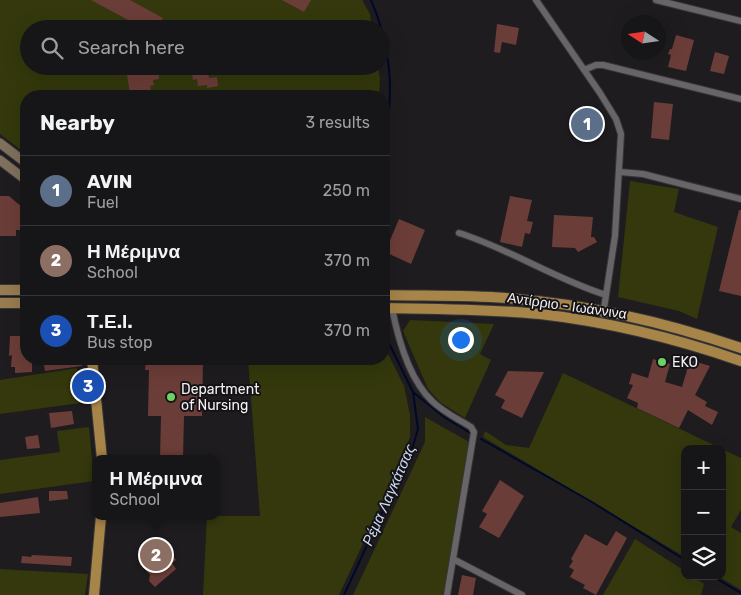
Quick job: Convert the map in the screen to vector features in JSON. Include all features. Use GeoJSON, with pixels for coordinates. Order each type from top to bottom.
{"type":"FeatureCollection","features":[{"type":"Feature","properties":{"kind":"highway","name":"Αντίρριο - Ιωάννινα"},"geometry":{"type":"LineString","coordinates":[[390,295],[505,298],[604,311],[668,325],[741,348]]}},
{"type":"Feature","properties":{"kind":"highway","name":"Αντίρριο - Ιωάννινα"},"geometry":{"type":"LineString","coordinates":[[390,308],[503,312],[602,323],[680,341],[741,361]]}},
{"type":"Feature","properties":{"kind":"highway"},"geometry":{"type":"LineString","coordinates":[[93,365],[102,455]]}},
{"type":"Feature","properties":{"kind":"highway"},"geometry":{"type":"LineString","coordinates":[[94,595],[101,520]]}},
{"type":"Feature","properties":{"kind":"main road"},"geometry":{"type":"LineString","coordinates":[[0,143],[20,158]]}},
{"type":"Feature","properties":{"kind":"main road"},"geometry":{"type":"LineString","coordinates":[[0,160],[20,175]]}},
{"type":"Feature","properties":{"kind":"main road"},"geometry":{"type":"LineString","coordinates":[[0,290],[20,290]]}},
{"type":"Feature","properties":{"kind":"main road"},"geometry":{"type":"LineString","coordinates":[[0,303],[20,303]]}},
{"type":"Feature","properties":{"kind":"street"},"geometry":{"type":"LineString","coordinates":[[536,0],[584,70],[619,126],[622,140],[615,236],[602,323]]}},
{"type":"Feature","properties":{"kind":"street"},"geometry":{"type":"LineString","coordinates":[[656,0],[741,21]]}},
{"type":"Feature","properties":{"kind":"street"},"geometry":{"type":"LineString","coordinates":[[584,70],[596,65],[603,65],[741,99]]}},
{"type":"Feature","properties":{"kind":"street"},"geometry":{"type":"LineString","coordinates":[[620,172],[643,174],[741,199]]}},
{"type":"Feature","properties":{"kind":"street"},"geometry":{"type":"LineString","coordinates":[[459,233],[490,243],[562,279],[606,295]]}},
{"type":"Feature","properties":{"kind":"street"},"geometry":{"type":"LineString","coordinates":[[390,314],[398,337],[423,390],[432,401],[474,431],[447,595]]}},
{"type":"Feature","properties":{"kind":"street"},"geometry":{"type":"LineString","coordinates":[[453,559],[522,595]]}},
{"type":"Feature","properties":{"kind":"green space"},"geometry":{"type":"Polygon","coordinates":[[[0,0],[362,0],[370,14],[371,20],[20,20],[20,75],[379,75],[379,90],[20,90],[20,149],[0,134],[0,0]]]}},
{"type":"Feature","properties":{"kind":"green space"},"geometry":{"type":"Polygon","coordinates":[[[630,181],[679,189],[674,212],[718,227],[697,319],[679,311],[618,297],[630,181]]]}},
{"type":"Feature","properties":{"kind":"green space"},"geometry":{"type":"Polygon","coordinates":[[[410,320],[494,324],[480,354],[491,360],[465,418],[440,402],[428,389],[403,331],[410,320]]]}},
{"type":"Feature","properties":{"kind":"green space"},"geometry":{"type":"Polygon","coordinates":[[[390,358],[404,386],[410,415],[410,437],[387,492],[339,595],[203,595],[207,520],[220,520],[220,516],[260,516],[248,365],[390,365],[390,358]]]}},
{"type":"Feature","properties":{"kind":"green space"},"geometry":{"type":"Polygon","coordinates":[[[77,368],[80,403],[0,414],[0,380],[77,368]]]}},
{"type":"Feature","properties":{"kind":"green space"},"geometry":{"type":"Polygon","coordinates":[[[563,373],[714,445],[681,445],[681,555],[483,437],[485,431],[506,445],[529,448],[563,373]]]}},
{"type":"Feature","properties":{"kind":"green space"},"geometry":{"type":"Polygon","coordinates":[[[425,417],[471,443],[444,595],[353,595],[425,442],[425,417]]]}},
{"type":"Feature","properties":{"kind":"green space"},"geometry":{"type":"Polygon","coordinates":[[[89,427],[92,481],[0,494],[0,460],[60,452],[57,431],[89,427]]]}},
{"type":"Feature","properties":{"kind":"green space"},"geometry":{"type":"Polygon","coordinates":[[[726,451],[741,458],[741,510],[731,527],[741,533],[741,590],[725,580],[726,451]]]}},
{"type":"Feature","properties":{"kind":"green space"},"geometry":{"type":"Polygon","coordinates":[[[635,539],[681,568],[681,580],[698,580],[704,584],[701,595],[603,595],[635,539]]]}},
{"type":"Feature","properties":{"kind":"green space"},"geometry":{"type":"Polygon","coordinates":[[[0,569],[88,574],[85,595],[0,595],[0,569]]]}},
{"type":"Feature","properties":{"kind":"building"},"geometry":{"type":"Polygon","coordinates":[[[91,0],[130,0],[163,18],[162,20],[128,20],[91,0]]]}},
{"type":"Feature","properties":{"kind":"building"},"geometry":{"type":"Polygon","coordinates":[[[282,0],[311,0],[304,12],[282,0]]]}},
{"type":"Feature","properties":{"kind":"building"},"geometry":{"type":"Polygon","coordinates":[[[497,24],[519,28],[516,45],[502,42],[500,53],[494,52],[497,24]]]}},
{"type":"Feature","properties":{"kind":"building"},"geometry":{"type":"Polygon","coordinates":[[[676,35],[694,40],[686,71],[668,67],[671,55],[668,54],[670,49],[672,49],[676,35]]]}},
{"type":"Feature","properties":{"kind":"building"},"geometry":{"type":"Polygon","coordinates":[[[715,52],[729,56],[724,74],[710,71],[715,52]]]}},
{"type":"Feature","properties":{"kind":"building"},"geometry":{"type":"Polygon","coordinates":[[[127,75],[159,75],[159,79],[153,80],[154,85],[150,86],[151,90],[129,90],[127,75]]]}},
{"type":"Feature","properties":{"kind":"building"},"geometry":{"type":"Polygon","coordinates":[[[192,75],[208,75],[209,78],[217,77],[218,86],[207,88],[207,85],[198,86],[197,79],[193,80],[192,75]]]}},
{"type":"Feature","properties":{"kind":"building"},"geometry":{"type":"Polygon","coordinates":[[[654,102],[673,104],[669,140],[651,138],[654,102]]]}},
{"type":"Feature","properties":{"kind":"building"},"geometry":{"type":"Polygon","coordinates":[[[575,121],[591,121],[591,128],[574,127],[575,121]]]}},
{"type":"Feature","properties":{"kind":"building"},"geometry":{"type":"Polygon","coordinates":[[[0,196],[9,196],[20,205],[20,230],[16,230],[16,236],[0,236],[0,196]]]}},
{"type":"Feature","properties":{"kind":"building"},"geometry":{"type":"Polygon","coordinates":[[[510,196],[532,200],[527,221],[533,222],[530,234],[525,233],[522,247],[500,242],[510,196]]]}},
{"type":"Feature","properties":{"kind":"building"},"geometry":{"type":"Polygon","coordinates":[[[739,210],[741,210],[741,296],[719,291],[739,210]]]}},
{"type":"Feature","properties":{"kind":"building"},"geometry":{"type":"Polygon","coordinates":[[[554,215],[593,217],[591,237],[594,237],[597,242],[578,252],[575,248],[552,247],[554,215]]]}},
{"type":"Feature","properties":{"kind":"building"},"geometry":{"type":"Polygon","coordinates":[[[399,219],[425,230],[411,264],[390,254],[390,240],[399,219]]]}},
{"type":"Feature","properties":{"kind":"building"},"geometry":{"type":"Polygon","coordinates":[[[10,336],[20,336],[20,365],[32,365],[32,372],[15,373],[15,367],[11,367],[12,355],[9,356],[10,336]]]}},
{"type":"Feature","properties":{"kind":"building"},"geometry":{"type":"Polygon","coordinates":[[[653,359],[670,364],[665,382],[682,387],[690,360],[710,366],[695,395],[707,402],[705,406],[718,412],[712,425],[688,410],[679,428],[637,408],[638,403],[627,398],[633,385],[629,384],[632,373],[648,378],[653,359]]]}},
{"type":"Feature","properties":{"kind":"building"},"geometry":{"type":"Polygon","coordinates":[[[44,365],[82,365],[82,366],[45,371],[44,365]]]}},
{"type":"Feature","properties":{"kind":"building"},"geometry":{"type":"Polygon","coordinates":[[[145,365],[203,365],[202,416],[184,416],[183,455],[160,455],[161,416],[148,416],[149,370],[145,370],[145,365]]]}},
{"type":"Feature","properties":{"kind":"building"},"geometry":{"type":"Polygon","coordinates":[[[508,371],[544,372],[522,418],[501,408],[505,400],[495,395],[508,371]]]}},
{"type":"Feature","properties":{"kind":"building"},"geometry":{"type":"Polygon","coordinates":[[[72,411],[74,424],[51,428],[49,413],[72,411]]]}},
{"type":"Feature","properties":{"kind":"building"},"geometry":{"type":"Polygon","coordinates":[[[38,435],[40,448],[27,449],[25,437],[38,435]]]}},
{"type":"Feature","properties":{"kind":"building"},"geometry":{"type":"Polygon","coordinates":[[[500,480],[524,496],[499,538],[479,527],[487,514],[482,511],[500,480]]]}},
{"type":"Feature","properties":{"kind":"building"},"geometry":{"type":"Polygon","coordinates":[[[49,491],[67,491],[68,499],[49,501],[49,491]]]}},
{"type":"Feature","properties":{"kind":"building"},"geometry":{"type":"Polygon","coordinates":[[[38,497],[40,513],[0,517],[0,503],[38,497]]]}},
{"type":"Feature","properties":{"kind":"building"},"geometry":{"type":"Polygon","coordinates":[[[616,531],[627,538],[596,595],[583,588],[585,585],[570,577],[574,570],[569,567],[573,561],[571,559],[585,534],[607,546],[616,531]]]}},
{"type":"Feature","properties":{"kind":"building"},"geometry":{"type":"Polygon","coordinates":[[[158,540],[162,541],[176,560],[172,563],[176,569],[155,587],[149,581],[150,575],[144,568],[145,555],[152,552],[151,543],[158,540]]]}},
{"type":"Feature","properties":{"kind":"building"},"geometry":{"type":"Polygon","coordinates":[[[32,555],[72,557],[71,566],[21,563],[22,556],[31,557],[32,555]]]}},
{"type":"Feature","properties":{"kind":"building"},"geometry":{"type":"Polygon","coordinates":[[[462,575],[476,578],[473,595],[458,595],[462,575]]]}},
{"type":"Feature","properties":{"kind":"waterway"},"geometry":{"type":"LineString","coordinates":[[371,0],[378,20]]}},
{"type":"Feature","properties":{"kind":"waterway"},"geometry":{"type":"LineString","coordinates":[[389,75],[390,90]]}},
{"type":"Feature","properties":{"kind":"waterway"},"geometry":{"type":"LineString","coordinates":[[390,90],[390,102]]}},
{"type":"Feature","properties":{"kind":"waterway","name":"Ρέμα Λαγκάτσας"},"geometry":{"type":"LineString","coordinates":[[390,345],[413,392],[444,417],[472,434]]}},
{"type":"Feature","properties":{"kind":"waterway","name":"Ρέμα Λαγκάτσας"},"geometry":{"type":"LineString","coordinates":[[344,595],[413,446],[418,429],[413,392]]}},
{"type":"Feature","properties":{"kind":"waterway"},"geometry":{"type":"LineString","coordinates":[[481,439],[592,502],[681,558]]}},
{"type":"Feature","properties":{"kind":"waterway"},"geometry":{"type":"LineString","coordinates":[[719,580],[741,593]]}},
{"type":"Feature","properties":{"kind":"place","name":"AVIN"},"geometry":{"type":"Point","coordinates":[587,124]}},
{"type":"Feature","properties":{"kind":"place","name":"EKO"},"geometry":{"type":"Point","coordinates":[662,362]}},
{"type":"Feature","properties":{"kind":"place","name":"Τ.Ε.Ι."},"geometry":{"type":"Point","coordinates":[88,386]}},
{"type":"Feature","properties":{"kind":"place","name":"Department of Nursing"},"geometry":{"type":"Point","coordinates":[171,397]}},
{"type":"Feature","properties":{"kind":"place","name":"Η Μέριμνα"},"geometry":{"type":"Point","coordinates":[156,555]}}]}
